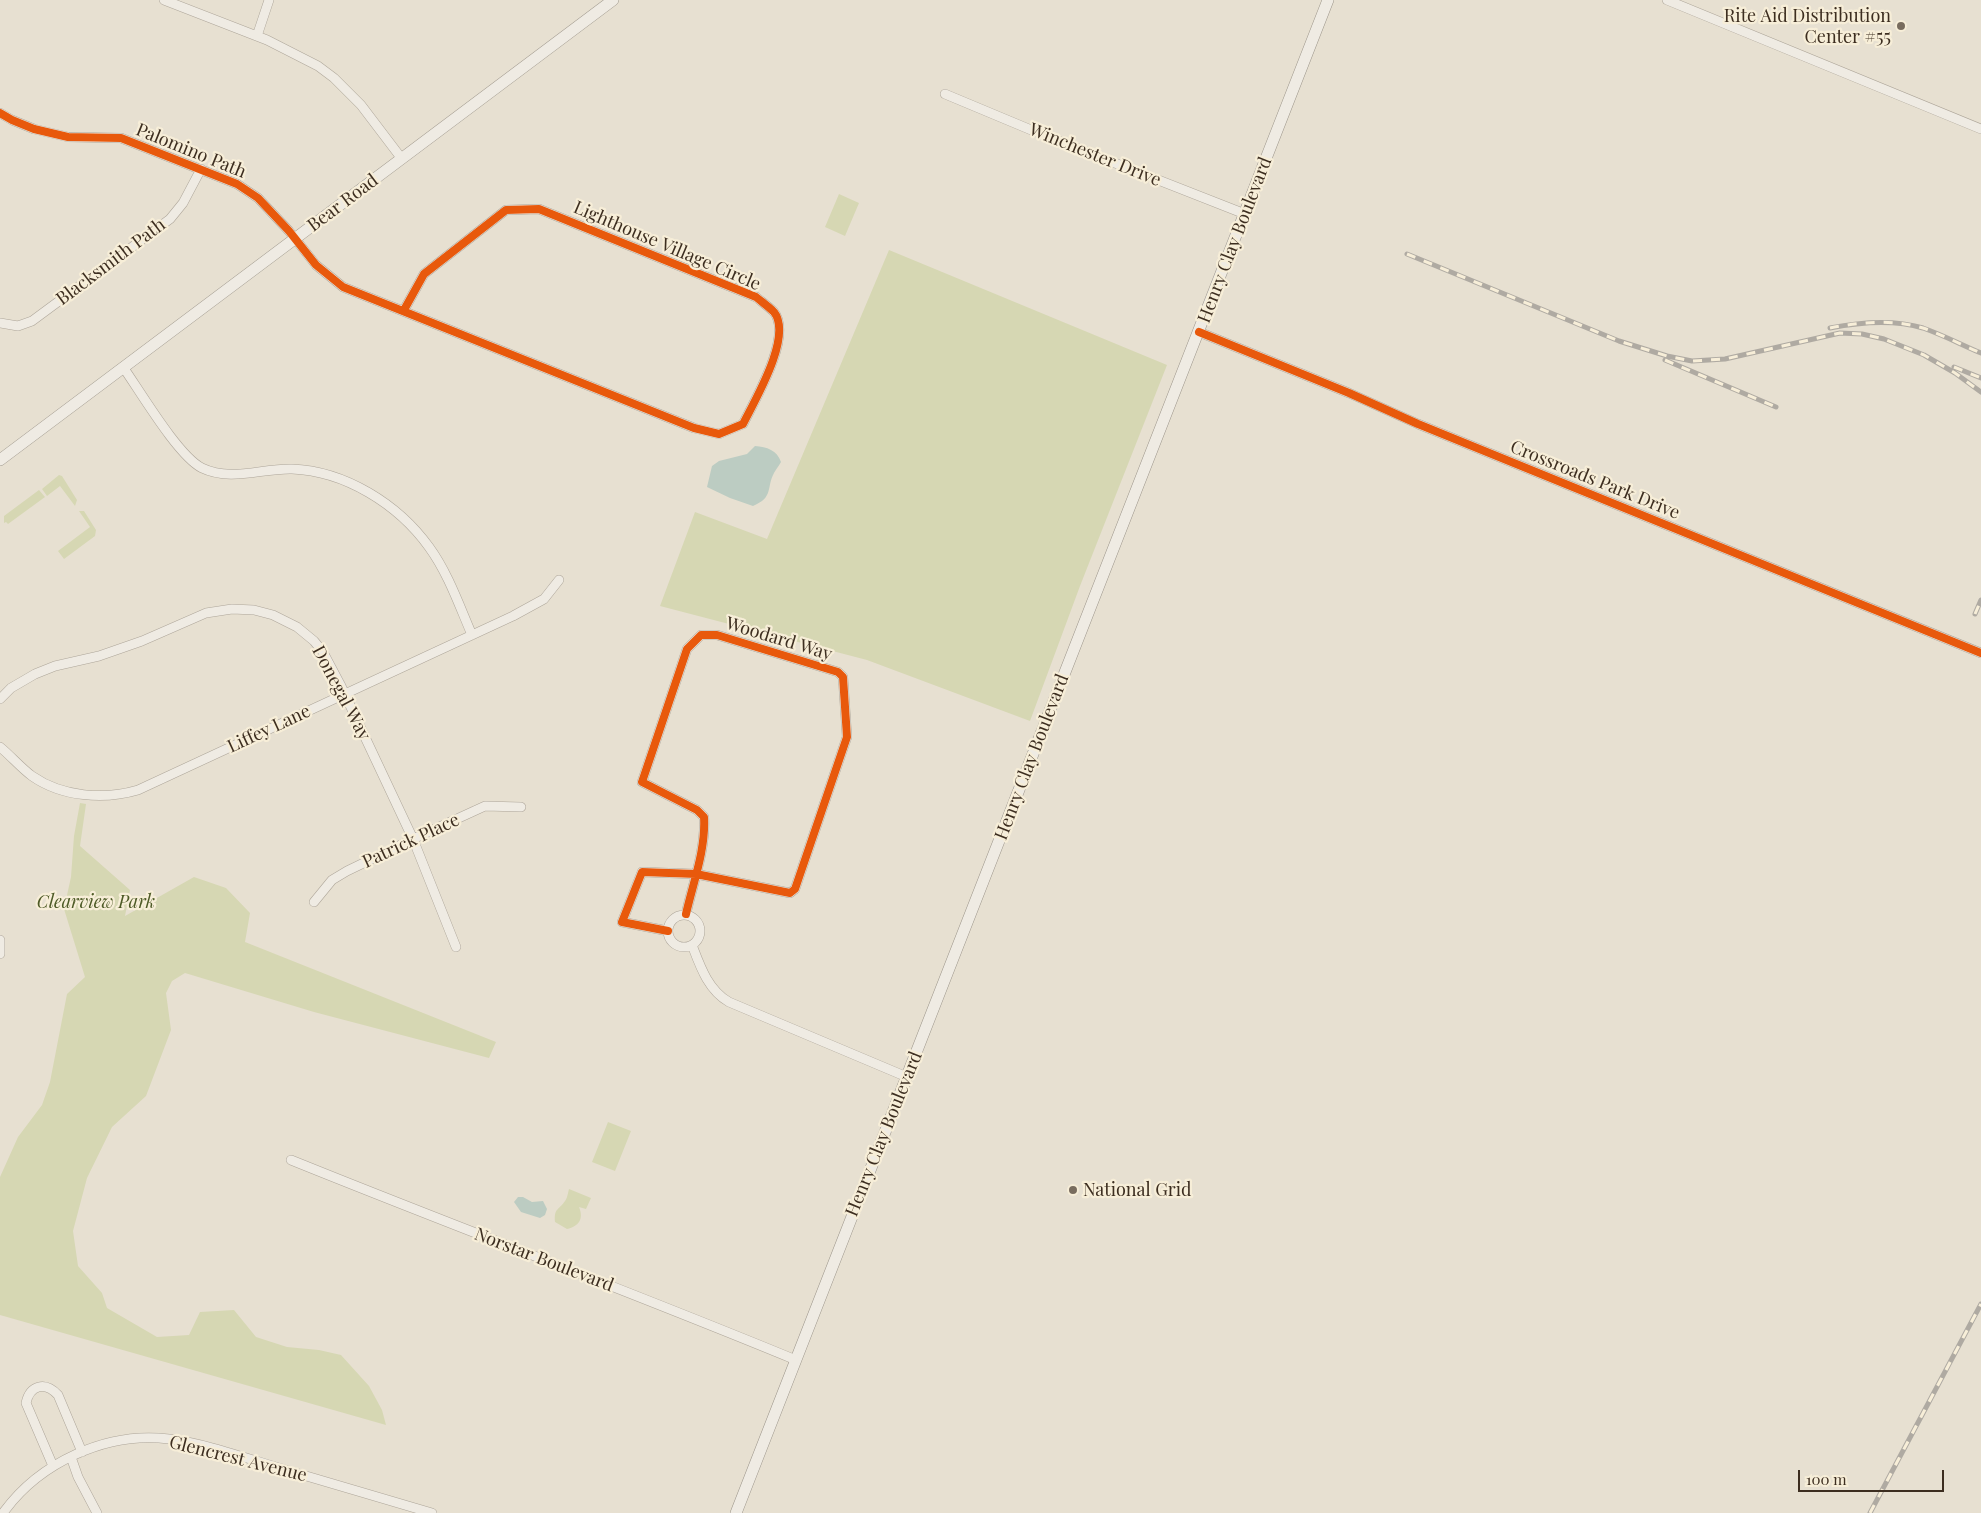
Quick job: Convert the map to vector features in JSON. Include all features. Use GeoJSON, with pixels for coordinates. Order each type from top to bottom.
{"type":"FeatureCollection","features":[{"type":"Feature","properties":{"kind":"main road","name":"Bear Road"},"geometry":{"type":"LineString","coordinates":[[0,460],[613,0]]}},
{"type":"Feature","properties":{"kind":"main road","name":"Henry Clay Boulevard"},"geometry":{"type":"LineString","coordinates":[[736,1513],[1328,0]]}},
{"type":"Feature","properties":{"kind":"street"},"geometry":{"type":"LineString","coordinates":[[164,0],[258,36],[318,66],[334,78],[361,105],[402,159]]}},
{"type":"Feature","properties":{"kind":"street"},"geometry":{"type":"LineString","coordinates":[[258,36],[269,0]]}},
{"type":"Feature","properties":{"kind":"street"},"geometry":{"type":"LineString","coordinates":[[1667,0],[1981,129]]}},
{"type":"Feature","properties":{"kind":"street","name":"Winchester Drive"},"geometry":{"type":"LineString","coordinates":[[945,94],[1245,214]]}},
{"type":"Feature","properties":{"kind":"street","name":"Palomino Path"},"geometry":{"type":"LineString","coordinates":[[0,113],[34,129],[68,137],[121,138],[237,184],[258,198],[296,239]]}},
{"type":"Feature","properties":{"kind":"street","name":"Blacksmith Path"},"geometry":{"type":"LineString","coordinates":[[0,323],[18,326],[32,321],[170,219],[183,203],[201,169]]}},
{"type":"Feature","properties":{"kind":"street","name":"Lighthouse Village Circle"},"geometry":{"type":"LineString","coordinates":[[296,239],[316,266],[342,286],[694,428],[719,434],[743,424],[775,357],[779,329],[775,313],[756,297],[539,209],[506,210],[424,274],[404,310]]}},
{"type":"Feature","properties":{"kind":"street","name":"Crossroads Park Drive"},"geometry":{"type":"LineString","coordinates":[[1199,332],[1349,393],[1418,424],[1981,653]]}},
{"type":"Feature","properties":{"kind":"street"},"geometry":{"type":"LineString","coordinates":[[124,367],[174,440],[188,457],[202,467],[218,473],[234,475],[292,469],[319,473],[364,490],[396,511],[413,526],[430,548],[450,584],[472,635]]}},
{"type":"Feature","properties":{"kind":"street","name":"Liffey Lane"},"geometry":{"type":"LineString","coordinates":[[0,747],[33,776],[52,787],[72,793],[104,796],[138,790],[544,600],[559,580]]}},
{"type":"Feature","properties":{"kind":"street","name":"Donegal Way"},"geometry":{"type":"LineString","coordinates":[[0,699],[11,688],[35,674],[125,647],[206,612],[232,609],[254,610],[274,615],[296,627],[314,641],[323,652],[345,694],[413,839],[456,948]]}},
{"type":"Feature","properties":{"kind":"street","name":"Woodard Way"},"geometry":{"type":"LineString","coordinates":[[668,931],[622,922],[642,872],[696,874],[790,894],[795,890],[847,737],[843,677],[838,672],[717,635],[701,634],[687,650],[642,782],[697,810],[704,817],[705,833],[696,874],[686,914]]}},
{"type":"Feature","properties":{"kind":"street","name":"Patrick Place"},"geometry":{"type":"LineString","coordinates":[[314,902],[332,880],[347,871],[485,806],[522,807]]}},
{"type":"Feature","properties":{"kind":"street"},"geometry":{"type":"LineString","coordinates":[[686,914],[694,918],[701,930],[699,939],[692,945],[681,947],[676,945],[669,936],[668,931],[671,920],[686,914]]}},
{"type":"Feature","properties":{"kind":"street"},"geometry":{"type":"LineString","coordinates":[[0,940],[0,954]]}},
{"type":"Feature","properties":{"kind":"street"},"geometry":{"type":"LineString","coordinates":[[692,945],[701,970],[713,988],[736,1007],[907,1077]]}},
{"type":"Feature","properties":{"kind":"street","name":"Norstar Boulevard"},"geometry":{"type":"LineString","coordinates":[[291,1160],[456,1227],[620,1288],[796,1360]]}},
{"type":"Feature","properties":{"kind":"street"},"geometry":{"type":"LineString","coordinates":[[53,1466],[26,1404],[29,1392],[44,1386],[52,1388],[58,1395],[82,1452]]}},
{"type":"Feature","properties":{"kind":"street","name":"Glencrest Avenue"},"geometry":{"type":"LineString","coordinates":[[3,1513],[14,1498],[53,1466],[82,1452],[106,1444],[135,1439],[167,1439],[210,1447],[432,1513]]}},
{"type":"Feature","properties":{"kind":"street"},"geometry":{"type":"LineString","coordinates":[[71,1457],[78,1477],[97,1513]]}},
{"type":"Feature","properties":{"kind":"green space"},"geometry":{"type":"Polygon","coordinates":[[[839,194],[859,203],[845,236],[825,227],[839,194]]]}},
{"type":"Feature","properties":{"kind":"green space"},"geometry":{"type":"Polygon","coordinates":[[[889,250],[1167,365],[1080,586],[1030,721],[867,660],[660,606],[695,512],[767,539],[889,250]]]}},
{"type":"Feature","properties":{"kind":"green space"},"geometry":{"type":"Polygon","coordinates":[[[59,475],[62,476],[77,500],[75,506],[60,486],[47,496],[42,489],[59,475]]]}},
{"type":"Feature","properties":{"kind":"green space"},"geometry":{"type":"Polygon","coordinates":[[[39,490],[45,497],[8,524],[4,523],[4,516],[39,490]]]}},
{"type":"Feature","properties":{"kind":"green space"},"geometry":{"type":"Polygon","coordinates":[[[79,511],[84,511],[96,530],[95,536],[64,559],[58,551],[90,527],[79,511]]]}},
{"type":"Feature","properties":{"kind":"green space","name":"Clearview Park"},"geometry":{"type":"Polygon","coordinates":[[[80,803],[86,804],[80,846],[130,890],[125,916],[194,877],[226,888],[250,913],[245,942],[496,1042],[489,1058],[314,1012],[185,973],[172,981],[166,993],[171,1030],[146,1096],[112,1127],[87,1178],[73,1231],[78,1266],[102,1293],[107,1308],[157,1337],[189,1335],[200,1312],[234,1310],[256,1337],[287,1347],[319,1350],[341,1355],[369,1386],[382,1410],[386,1425],[0,1315],[0,1177],[18,1137],[42,1105],[50,1082],[67,994],[85,977],[64,909],[71,877],[74,836],[80,803]]]}},
{"type":"Feature","properties":{"kind":"green space"},"geometry":{"type":"Polygon","coordinates":[[[608,1122],[631,1131],[615,1171],[592,1162],[608,1122]]]}},
{"type":"Feature","properties":{"kind":"green space"},"geometry":{"type":"Polygon","coordinates":[[[569,1189],[591,1198],[586,1209],[579,1207],[581,1218],[577,1224],[567,1229],[555,1222],[555,1214],[566,1199],[569,1189]]]}},
{"type":"Feature","properties":{"kind":"shaded area"},"geometry":{"type":"Polygon","coordinates":[[[755,446],[771,450],[781,462],[774,473],[767,496],[760,503],[753,506],[707,487],[712,466],[719,461],[747,454],[755,446]]]}},
{"type":"Feature","properties":{"kind":"shaded area"},"geometry":{"type":"Polygon","coordinates":[[[518,1197],[523,1197],[532,1202],[543,1201],[547,1209],[545,1215],[540,1218],[521,1212],[514,1202],[518,1197]]]}},
{"type":"Feature","properties":{"kind":"railway"},"geometry":{"type":"LineString","coordinates":[[1407,254],[1619,341],[1667,356],[1692,361],[1725,359],[1840,333],[1862,334],[1884,339],[1924,355],[1955,373],[1981,392]]}},
{"type":"Feature","properties":{"kind":"railway"},"geometry":{"type":"LineString","coordinates":[[1830,328],[1876,322],[1900,323],[1923,328],[1981,353]]}},
{"type":"Feature","properties":{"kind":"railway"},"geometry":{"type":"LineString","coordinates":[[1665,360],[1776,407]]}},
{"type":"Feature","properties":{"kind":"railway"},"geometry":{"type":"LineString","coordinates":[[1954,367],[1981,378]]}},
{"type":"Feature","properties":{"kind":"railway"},"geometry":{"type":"LineString","coordinates":[[1975,614],[1981,600]]}},
{"type":"Feature","properties":{"kind":"railway"},"geometry":{"type":"LineString","coordinates":[[1870,1513],[1981,1304]]}},
{"type":"Feature","properties":{"kind":"cycle path"},"geometry":{"type":"LineString","coordinates":[[0,113],[34,129],[68,137],[121,138],[237,184],[258,198],[289,231],[316,265],[343,287],[694,428],[719,434],[743,424],[770,368],[779,336],[779,323],[774,312],[756,297],[539,209],[506,210],[424,274],[404,310]]}},
{"type":"Feature","properties":{"kind":"cycle path"},"geometry":{"type":"LineString","coordinates":[[1199,332],[1349,393],[1418,424],[1981,653]]}},
{"type":"Feature","properties":{"kind":"cycle path"},"geometry":{"type":"LineString","coordinates":[[668,931],[622,922],[642,872],[696,874],[790,893],[795,889],[847,737],[843,677],[838,672],[717,635],[701,635],[687,649],[642,782],[697,810],[704,817],[701,854],[698,866],[695,878],[686,914]]}},
{"type":"Feature","properties":{"kind":"place","name":"Rite Aid Distribution Center #55"},"geometry":{"type":"Point","coordinates":[1901,26]}},
{"type":"Feature","properties":{"kind":"place","name":"National Grid"},"geometry":{"type":"Point","coordinates":[1073,1190]}}]}
